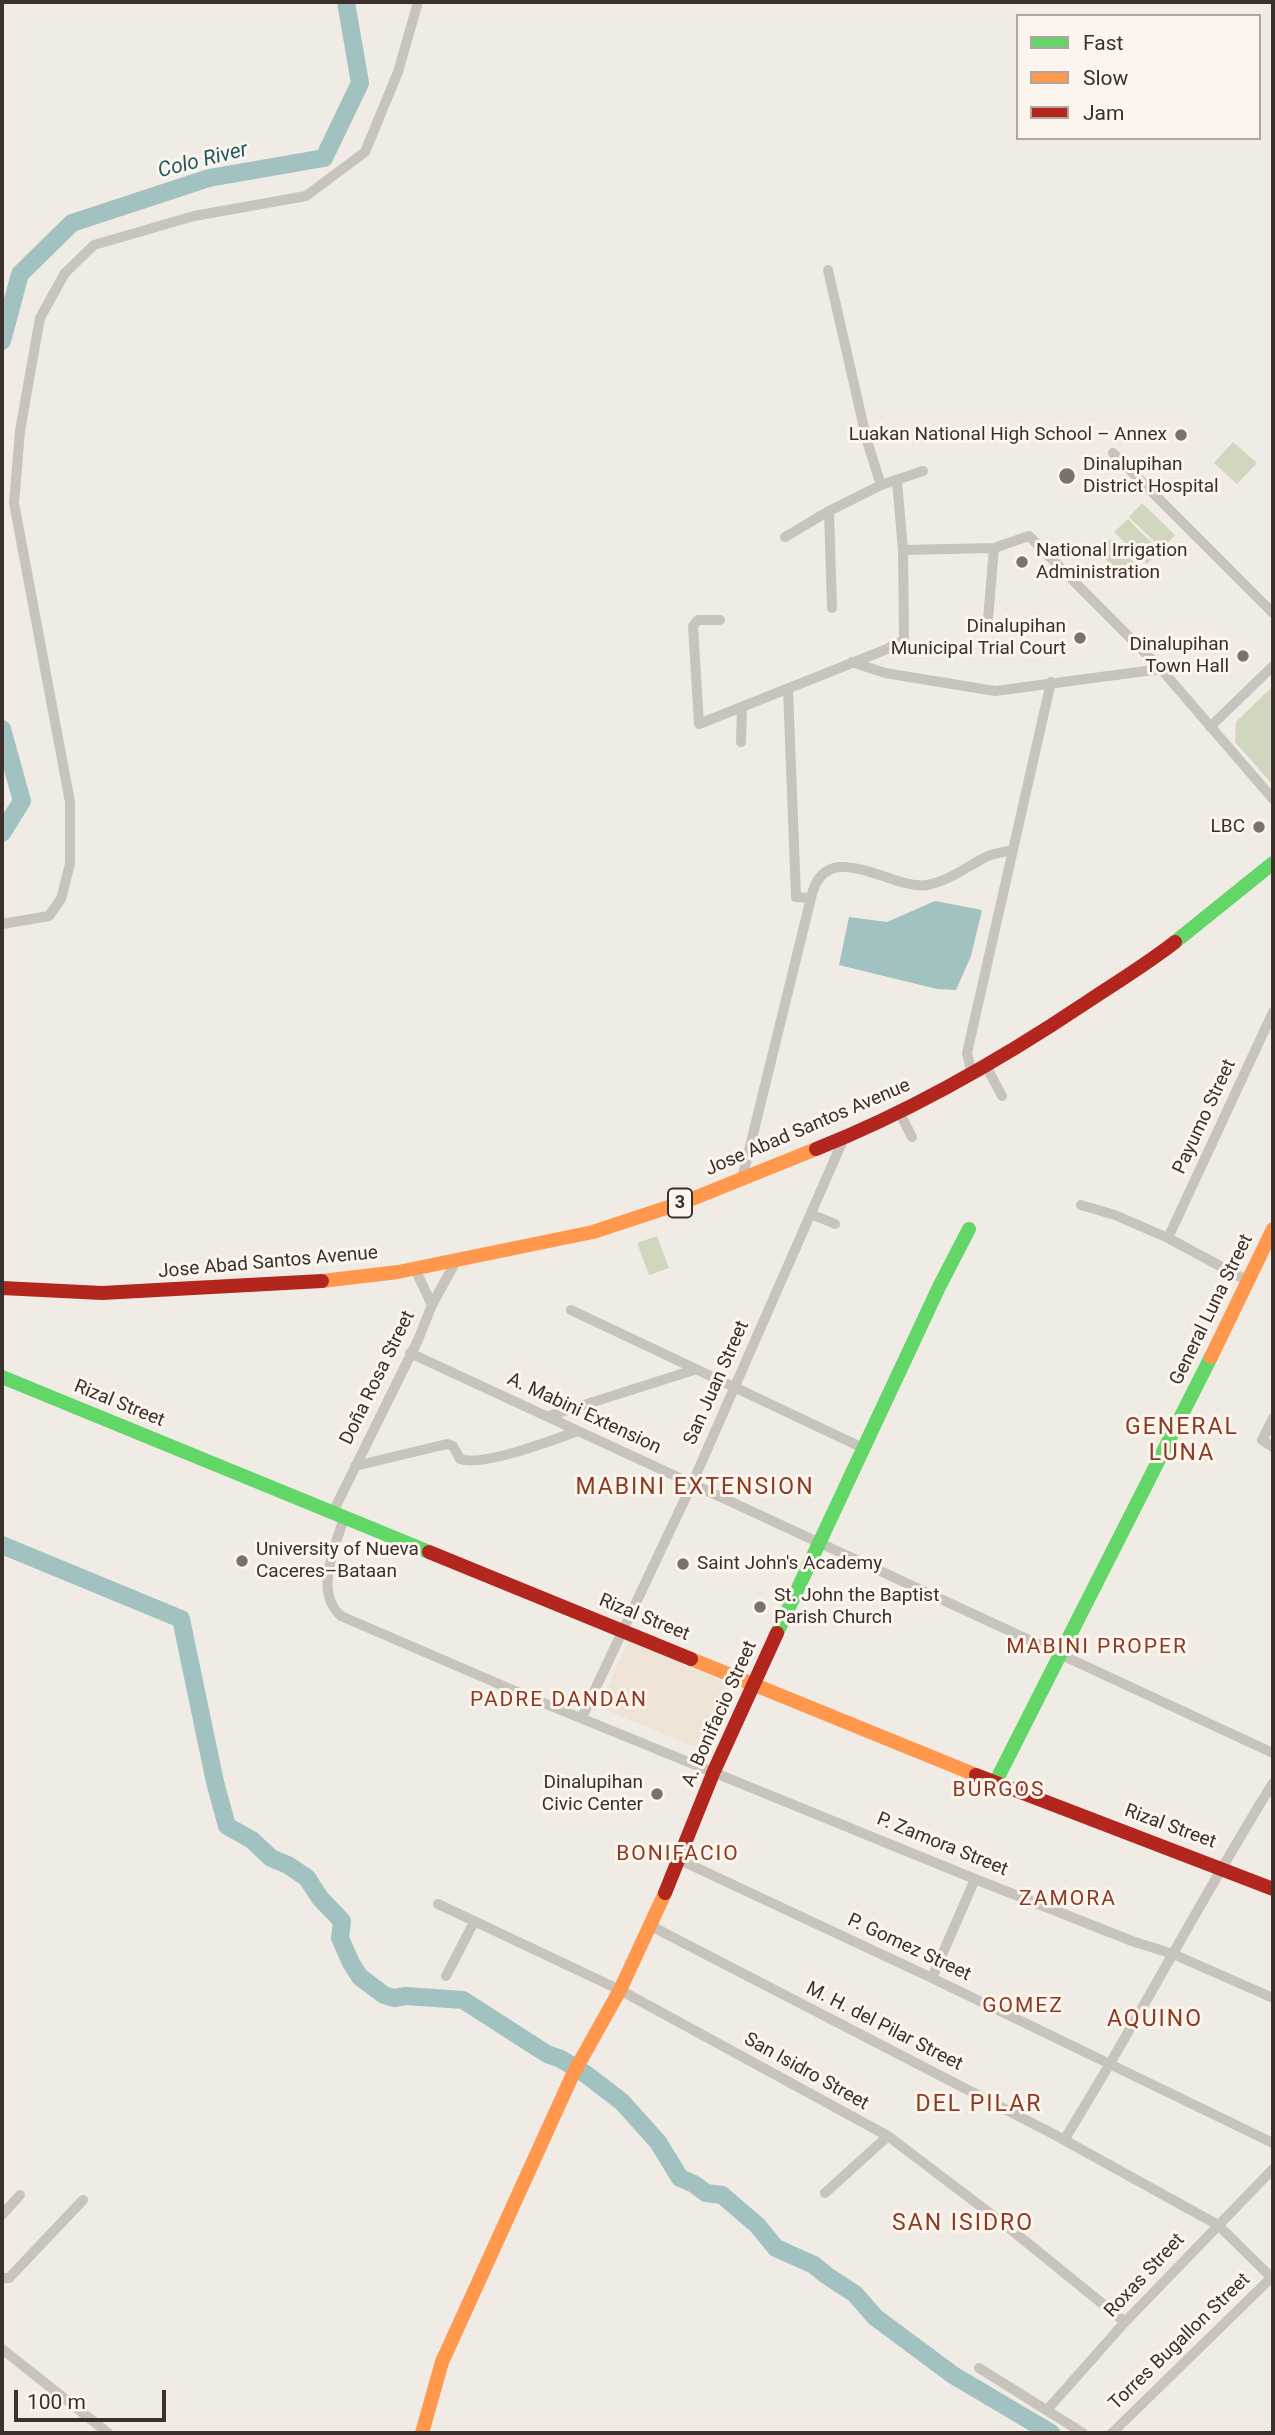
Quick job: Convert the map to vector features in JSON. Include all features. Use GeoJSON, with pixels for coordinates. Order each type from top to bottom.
{"type":"FeatureCollection","features":[{"type":"Feature","properties":{"kind":"main road","name":"Jose Abad Santos Avenue"},"geometry":{"type":"LineString","coordinates":[[2,1289],[102,1293],[301,1284],[415,1269],[593,1233],[742,1180],[844,1138],[972,1074],[1075,1012],[1161,953],[1273,863]]}},
{"type":"Feature","properties":{"kind":"main road","name":"A. Bonifacio Street"},"geometry":{"type":"LineString","coordinates":[[422,2433],[442,2362],[576,2068],[620,1990],[651,1926],[752,1683],[969,1229]]}},
{"type":"Feature","properties":{"kind":"main road","name":"General Luna Street"},"geometry":{"type":"LineString","coordinates":[[995,1783],[1272,1236]]}},
{"type":"Feature","properties":{"kind":"main road","name":"Rizal Street"},"geometry":{"type":"LineString","coordinates":[[2,1377],[995,1783],[1273,1889]]}},
{"type":"Feature","properties":{"kind":"street"},"geometry":{"type":"LineString","coordinates":[[2,924],[48,916],[61,899],[71,864],[70,802],[14,503],[20,431],[40,318],[65,273],[94,245],[194,216],[306,196],[365,152],[398,72],[418,2]]}},
{"type":"Feature","properties":{"kind":"street"},"geometry":{"type":"LineString","coordinates":[[828,270],[867,441],[880,485]]}},
{"type":"Feature","properties":{"kind":"street"},"geometry":{"type":"LineString","coordinates":[[1114,453],[1273,612]]}},
{"type":"Feature","properties":{"kind":"street"},"geometry":{"type":"LineString","coordinates":[[785,537],[880,485],[923,471]]}},
{"type":"Feature","properties":{"kind":"street"},"geometry":{"type":"LineString","coordinates":[[720,620],[698,620],[693,626],[699,724],[904,640],[897,481]]}},
{"type":"Feature","properties":{"kind":"street"},"geometry":{"type":"LineString","coordinates":[[829,511],[832,608]]}},
{"type":"Feature","properties":{"kind":"street"},"geometry":{"type":"LineString","coordinates":[[902,550],[994,548],[1029,536],[1161,669],[1273,799]]}},
{"type":"Feature","properties":{"kind":"street"},"geometry":{"type":"LineString","coordinates":[[988,619],[994,548]]}},
{"type":"Feature","properties":{"kind":"street"},"geometry":{"type":"LineString","coordinates":[[852,662],[884,673],[995,691],[1161,669]]}},
{"type":"Feature","properties":{"kind":"street"},"geometry":{"type":"LineString","coordinates":[[1210,727],[1273,666]]}},
{"type":"Feature","properties":{"kind":"street"},"geometry":{"type":"LineString","coordinates":[[972,1074],[967,1053],[1051,682]]}},
{"type":"Feature","properties":{"kind":"street"},"geometry":{"type":"LineString","coordinates":[[788,689],[796,897],[811,898]]}},
{"type":"Feature","properties":{"kind":"street"},"geometry":{"type":"LineString","coordinates":[[741,742],[742,708]]}},
{"type":"Feature","properties":{"kind":"street"},"geometry":{"type":"LineString","coordinates":[[742,1180],[816,879],[830,869],[850,868],[920,886],[938,883],[989,856],[1012,850]]}},
{"type":"Feature","properties":{"kind":"street","name":"Payumo Street"},"geometry":{"type":"LineString","coordinates":[[1168,1237],[1273,1012]]}},
{"type":"Feature","properties":{"kind":"street"},"geometry":{"type":"LineString","coordinates":[[986,1066],[1002,1096]]}},
{"type":"Feature","properties":{"kind":"street"},"geometry":{"type":"LineString","coordinates":[[900,1112],[912,1137]]}},
{"type":"Feature","properties":{"kind":"street","name":"San Juan Street"},"geometry":{"type":"LineString","coordinates":[[582,1717],[692,1484],[844,1138]]}},
{"type":"Feature","properties":{"kind":"street"},"geometry":{"type":"LineString","coordinates":[[1081,1205],[1115,1215],[1168,1237],[1248,1281]]}},
{"type":"Feature","properties":{"kind":"street"},"geometry":{"type":"LineString","coordinates":[[811,1214],[835,1224]]}},
{"type":"Feature","properties":{"kind":"street","name":"Doña Rosa Street"},"geometry":{"type":"LineString","coordinates":[[456,1260],[355,1466],[339,1514],[327,1581],[329,1602],[341,1616],[582,1717]]}},
{"type":"Feature","properties":{"kind":"street"},"geometry":{"type":"LineString","coordinates":[[415,1269],[432,1305]]}},
{"type":"Feature","properties":{"kind":"street"},"geometry":{"type":"LineString","coordinates":[[571,1310],[863,1448]]}},
{"type":"Feature","properties":{"kind":"street","name":"A. Mabini Extension"},"geometry":{"type":"LineString","coordinates":[[410,1353],[1273,1753]]}},
{"type":"Feature","properties":{"kind":"street"},"geometry":{"type":"LineString","coordinates":[[548,1416],[694,1370]]}},
{"type":"Feature","properties":{"kind":"street"},"geometry":{"type":"LineString","coordinates":[[1273,1418],[1262,1440],[1273,1447]]}},
{"type":"Feature","properties":{"kind":"street"},"geometry":{"type":"LineString","coordinates":[[355,1466],[447,1444],[453,1446],[460,1459],[472,1461],[512,1453],[578,1431]]}},
{"type":"Feature","properties":{"kind":"street","name":"P. Zamora Street"},"geometry":{"type":"LineString","coordinates":[[582,1717],[975,1879],[1132,1941],[1173,1954],[1273,1998]]}},
{"type":"Feature","properties":{"kind":"street"},"geometry":{"type":"LineString","coordinates":[[1064,2140],[1111,2064],[1220,1867],[1273,1783]]}},
{"type":"Feature","properties":{"kind":"street","name":"P. Gomez Street"},"geometry":{"type":"LineString","coordinates":[[680,1860],[1273,2143]]}},
{"type":"Feature","properties":{"kind":"street"},"geometry":{"type":"LineString","coordinates":[[932,1978],[975,1879]]}},
{"type":"Feature","properties":{"kind":"street","name":"San Isidro Street"},"geometry":{"type":"LineString","coordinates":[[438,1905],[620,1990],[888,2136],[1004,2224],[1125,2322]]}},
{"type":"Feature","properties":{"kind":"street"},"geometry":{"type":"LineString","coordinates":[[446,1976],[474,1922]]}},
{"type":"Feature","properties":{"kind":"street","name":"M. H. del Pilar Street"},"geometry":{"type":"LineString","coordinates":[[651,1926],[1064,2140],[1218,2225],[1273,2277]]}},
{"type":"Feature","properties":{"kind":"street"},"geometry":{"type":"LineString","coordinates":[[825,2193],[888,2136]]}},
{"type":"Feature","properties":{"kind":"street","name":"Roxas Street"},"geometry":{"type":"LineString","coordinates":[[1046,2410],[1125,2322],[1273,2169]]}},
{"type":"Feature","properties":{"kind":"street"},"geometry":{"type":"LineString","coordinates":[[2,2215],[20,2195]]}},
{"type":"Feature","properties":{"kind":"street"},"geometry":{"type":"LineString","coordinates":[[2,2278],[9,2278],[83,2200]]}},
{"type":"Feature","properties":{"kind":"street","name":"Torres Bugallon Street"},"geometry":{"type":"LineString","coordinates":[[1112,2433],[1273,2277]]}},
{"type":"Feature","properties":{"kind":"street"},"geometry":{"type":"LineString","coordinates":[[2,2349],[108,2433]]}},
{"type":"Feature","properties":{"kind":"street"},"geometry":{"type":"LineString","coordinates":[[979,2368],[1083,2433]]}},
{"type":"Feature","properties":{"kind":"green space"},"geometry":{"type":"Polygon","coordinates":[[[1233,442],[1257,463],[1237,484],[1214,463],[1233,442]]]}},
{"type":"Feature","properties":{"kind":"green space"},"geometry":{"type":"Polygon","coordinates":[[[1142,503],[1175,535],[1162,549],[1129,517],[1142,503]]]}},
{"type":"Feature","properties":{"kind":"green space"},"geometry":{"type":"Polygon","coordinates":[[[1128,519],[1160,551],[1147,564],[1114,532],[1128,519]]]}},
{"type":"Feature","properties":{"kind":"green space"},"geometry":{"type":"Polygon","coordinates":[[[1109,539],[1137,565],[1125,578],[1097,551],[1109,539]]]}},
{"type":"Feature","properties":{"kind":"green space"},"geometry":{"type":"Polygon","coordinates":[[[1273,686],[1273,785],[1235,742],[1236,722],[1273,686]]]}},
{"type":"Feature","properties":{"kind":"green space"},"geometry":{"type":"Polygon","coordinates":[[[657,1236],[669,1268],[649,1275],[637,1243],[657,1236]]]}},
{"type":"Feature","properties":{"kind":"shaded area"},"geometry":{"type":"Polygon","coordinates":[[[628,1641],[733,1686],[705,1751],[599,1707],[628,1641]]]}},
{"type":"Feature","properties":{"kind":"water"},"geometry":{"type":"Polygon","coordinates":[[[935,901],[982,910],[971,956],[956,990],[937,989],[839,965],[849,917],[887,922],[935,901]]]}},
{"type":"Feature","properties":{"kind":"waterway","name":"Colo River"},"geometry":{"type":"LineString","coordinates":[[2,341],[20,274],[72,223],[209,178],[324,158],[360,83],[346,2]]}},
{"type":"Feature","properties":{"kind":"waterway","name":"Colo River"},"geometry":{"type":"LineString","coordinates":[[2,729],[22,801],[2,833]]}},
{"type":"Feature","properties":{"kind":"waterway"},"geometry":{"type":"LineString","coordinates":[[2,1545],[181,1619],[215,1782],[227,1826],[252,1840],[271,1858],[288,1865],[307,1878],[320,1898],[342,1921],[340,1938],[360,1977],[384,1995],[394,1998],[406,1996],[463,2000],[547,2054],[587,2075],[622,2102],[658,2142],[680,2178],[706,2193],[722,2195],[757,2225],[776,2248],[814,2265],[855,2294],[875,2317],[953,2375],[1051,2433]]}},
{"type":"Feature","properties":{"kind":"traffic: fast"},"geometry":{"type":"LineString","coordinates":[[1175,942],[1273,863]]}},
{"type":"Feature","properties":{"kind":"traffic: fast"},"geometry":{"type":"LineString","coordinates":[[777,1633],[939,1287],[969,1229]]}},
{"type":"Feature","properties":{"kind":"traffic: fast"},"geometry":{"type":"LineString","coordinates":[[995,1783],[1211,1357]]}},
{"type":"Feature","properties":{"kind":"traffic: fast"},"geometry":{"type":"LineString","coordinates":[[2,1377],[429,1552]]}},
{"type":"Feature","properties":{"kind":"traffic: slow"},"geometry":{"type":"LineString","coordinates":[[322,1281],[398,1272],[593,1232],[687,1201],[816,1149]]}},
{"type":"Feature","properties":{"kind":"traffic: slow"},"geometry":{"type":"LineString","coordinates":[[1211,1357],[1273,1229]]}},
{"type":"Feature","properties":{"kind":"traffic: slow"},"geometry":{"type":"LineString","coordinates":[[691,1659],[976,1775]]}},
{"type":"Feature","properties":{"kind":"traffic: slow"},"geometry":{"type":"LineString","coordinates":[[422,2433],[442,2362],[573,2074],[620,1990],[665,1893]]}},
{"type":"Feature","properties":{"kind":"traffic: jam"},"geometry":{"type":"LineString","coordinates":[[816,1149],[922,1101],[989,1064],[1175,942]]}},
{"type":"Feature","properties":{"kind":"traffic: jam"},"geometry":{"type":"LineString","coordinates":[[2,1288],[102,1293],[322,1281]]}},
{"type":"Feature","properties":{"kind":"traffic: jam"},"geometry":{"type":"LineString","coordinates":[[429,1552],[691,1659]]}},
{"type":"Feature","properties":{"kind":"traffic: jam"},"geometry":{"type":"LineString","coordinates":[[665,1893],[714,1771],[777,1633]]}},
{"type":"Feature","properties":{"kind":"traffic: jam"},"geometry":{"type":"LineString","coordinates":[[976,1775],[1273,1889]]}},
{"type":"Feature","properties":{"kind":"place","name":"Luakan National High School – Annex"},"geometry":{"type":"Point","coordinates":[1181,435]}},
{"type":"Feature","properties":{"kind":"place","name":"Dinalupihan District Hospital"},"geometry":{"type":"Point","coordinates":[1067,476]}},
{"type":"Feature","properties":{"kind":"place","name":"National Irrigation Administration"},"geometry":{"type":"Point","coordinates":[1022,562]}},
{"type":"Feature","properties":{"kind":"place","name":"Dinalupihan Municipal Trial Court"},"geometry":{"type":"Point","coordinates":[1080,638]}},
{"type":"Feature","properties":{"kind":"place","name":"Dinalupihan Town Hall"},"geometry":{"type":"Point","coordinates":[1243,656]}},
{"type":"Feature","properties":{"kind":"place","name":"LBC"},"geometry":{"type":"Point","coordinates":[1259,827]}},
{"type":"Feature","properties":{"kind":"place","name":"University of Nueva Caceres–Bataan"},"geometry":{"type":"Point","coordinates":[242,1561]}},
{"type":"Feature","properties":{"kind":"place","name":"Saint John's Academy"},"geometry":{"type":"Point","coordinates":[683,1564]}},
{"type":"Feature","properties":{"kind":"place","name":"St. John the Baptist Parish Church"},"geometry":{"type":"Point","coordinates":[760,1607]}},
{"type":"Feature","properties":{"kind":"place","name":"Dinalupihan Civic Center"},"geometry":{"type":"Point","coordinates":[657,1794]}},
{"type":"Feature","properties":{"kind":"district","name":"GENERAL LUNA"},"geometry":{"type":"Point","coordinates":[1182,1441]}},
{"type":"Feature","properties":{"kind":"district","name":"MABINI EXTENSION"},"geometry":{"type":"Point","coordinates":[695,1488]}},
{"type":"Feature","properties":{"kind":"district","name":"MABINI PROPER"},"geometry":{"type":"Point","coordinates":[1097,1648]}},
{"type":"Feature","properties":{"kind":"district","name":"PADRE DANDAN"},"geometry":{"type":"Point","coordinates":[559,1701]}},
{"type":"Feature","properties":{"kind":"district","name":"BURGOS"},"geometry":{"type":"Point","coordinates":[999,1791]}},
{"type":"Feature","properties":{"kind":"district","name":"BONIFACIO"},"geometry":{"type":"Point","coordinates":[678,1855]}},
{"type":"Feature","properties":{"kind":"district","name":"ZAMORA"},"geometry":{"type":"Point","coordinates":[1068,1900]}},
{"type":"Feature","properties":{"kind":"district","name":"GOMEZ"},"geometry":{"type":"Point","coordinates":[1023,2007]}},
{"type":"Feature","properties":{"kind":"district","name":"AQUINO"},"geometry":{"type":"Point","coordinates":[1155,2020]}},
{"type":"Feature","properties":{"kind":"district","name":"DEL PILAR"},"geometry":{"type":"Point","coordinates":[979,2105]}},
{"type":"Feature","properties":{"kind":"district","name":"SAN ISIDRO"},"geometry":{"type":"Point","coordinates":[963,2224]}}]}
